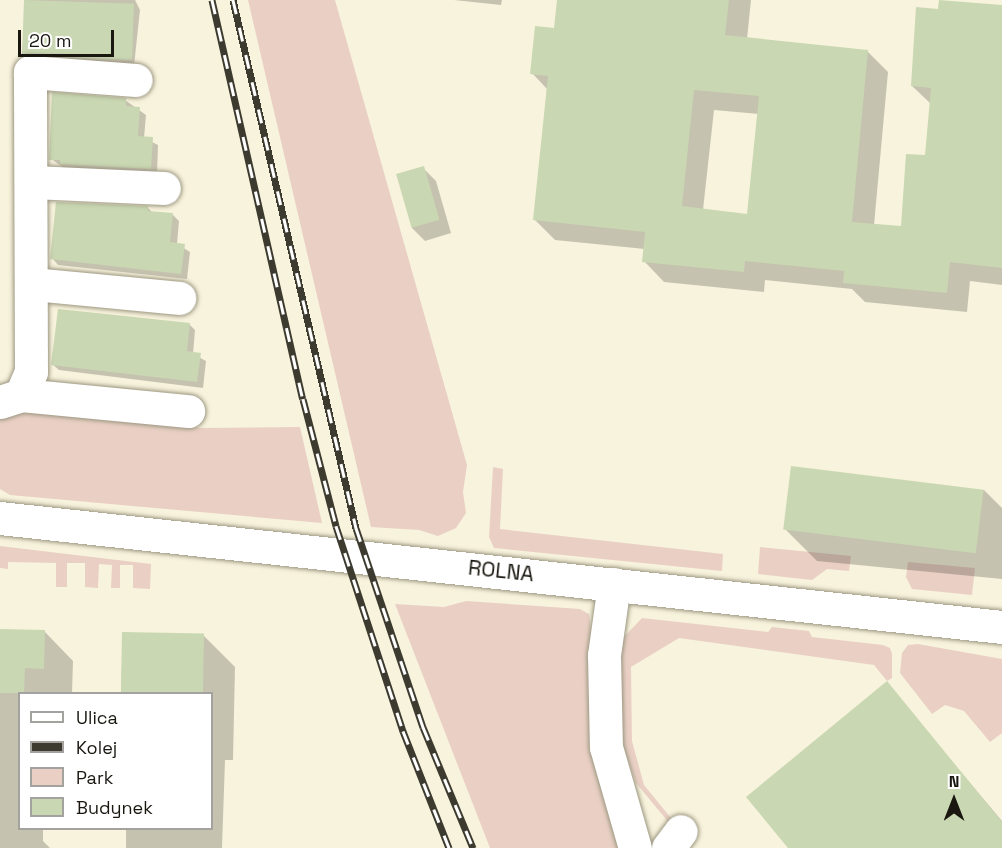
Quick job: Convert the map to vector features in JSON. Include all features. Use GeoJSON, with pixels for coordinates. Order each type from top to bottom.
{"type":"FeatureCollection","features":[{"type":"Feature","properties":{"kind":"street"},"geometry":{"type":"LineString","coordinates":[[11,398],[31,372],[33,182],[30,72],[136,80]]}},
{"type":"Feature","properties":{"kind":"street"},"geometry":{"type":"LineString","coordinates":[[33,182],[164,188]]}},
{"type":"Feature","properties":{"kind":"street"},"geometry":{"type":"LineString","coordinates":[[32,284],[179,298]]}},
{"type":"Feature","properties":{"kind":"street"},"geometry":{"type":"LineString","coordinates":[[11,398],[188,411]]}},
{"type":"Feature","properties":{"kind":"street","name":"ROLNA"},"geometry":{"type":"LineString","coordinates":[[0,518],[1002,627]]}},
{"type":"Feature","properties":{"kind":"street"},"geometry":{"type":"LineString","coordinates":[[614,584],[604,655],[606,747],[635,848]]}},
{"type":"Feature","properties":{"kind":"green space"},"geometry":{"type":"Polygon","coordinates":[[[248,0],[335,0],[467,465],[463,492],[466,513],[456,528],[438,536],[419,530],[371,527],[248,0]]]}},
{"type":"Feature","properties":{"kind":"green space"},"geometry":{"type":"Polygon","coordinates":[[[25,408],[200,428],[300,427],[322,523],[10,495],[0,489],[0,418],[25,408]]]}},
{"type":"Feature","properties":{"kind":"green space"},"geometry":{"type":"Polygon","coordinates":[[[493,467],[503,469],[500,529],[723,554],[722,571],[494,548],[489,537],[493,467]]]}},
{"type":"Feature","properties":{"kind":"green space"},"geometry":{"type":"Polygon","coordinates":[[[0,546],[151,564],[150,589],[133,588],[133,565],[120,565],[120,588],[111,588],[112,565],[99,564],[98,588],[85,587],[85,563],[67,563],[67,587],[56,587],[56,563],[8,562],[8,569],[0,568],[0,546]]]}},
{"type":"Feature","properties":{"kind":"green space"},"geometry":{"type":"Polygon","coordinates":[[[760,547],[851,556],[849,571],[827,569],[812,580],[758,574],[760,547]]]}},
{"type":"Feature","properties":{"kind":"green space"},"geometry":{"type":"Polygon","coordinates":[[[908,562],[975,568],[972,595],[912,589],[906,577],[908,562]]]}},
{"type":"Feature","properties":{"kind":"green space"},"geometry":{"type":"Polygon","coordinates":[[[466,601],[580,609],[589,614],[620,848],[490,848],[395,604],[444,607],[466,601]]]}},
{"type":"Feature","properties":{"kind":"green space"},"geometry":{"type":"Polygon","coordinates":[[[642,618],[768,632],[772,627],[809,631],[812,637],[883,645],[890,648],[892,654],[892,678],[887,681],[874,665],[679,638],[631,667],[632,741],[644,785],[675,823],[670,824],[636,783],[621,742],[617,669],[623,638],[642,618]]]}},
{"type":"Feature","properties":{"kind":"green space"},"geometry":{"type":"Polygon","coordinates":[[[918,644],[1002,659],[1002,733],[990,742],[964,711],[945,705],[932,714],[900,673],[902,653],[908,645],[918,644]]]}},
{"type":"Feature","properties":{"kind":"building"},"geometry":{"type":"Polygon","coordinates":[[[24,0],[134,4],[132,60],[22,56],[24,0]]]}},
{"type":"Feature","properties":{"kind":"building"},"geometry":{"type":"Polygon","coordinates":[[[557,0],[729,0],[725,35],[868,50],[852,222],[901,226],[906,154],[925,155],[931,88],[911,86],[916,7],[938,9],[939,0],[1002,5],[1002,268],[950,262],[947,293],[843,283],[844,271],[745,261],[744,272],[642,262],[645,232],[533,220],[548,76],[530,74],[535,26],[554,28],[557,0]],[[694,90],[682,206],[747,214],[759,96],[694,90]]]}},
{"type":"Feature","properties":{"kind":"building"},"geometry":{"type":"Polygon","coordinates":[[[52,92],[126,98],[126,106],[140,107],[138,136],[153,137],[151,169],[60,164],[60,160],[49,160],[52,92]]]}},
{"type":"Feature","properties":{"kind":"building"},"geometry":{"type":"Polygon","coordinates":[[[424,166],[439,220],[412,228],[396,174],[424,166]]]}},
{"type":"Feature","properties":{"kind":"building"},"geometry":{"type":"Polygon","coordinates":[[[56,202],[148,206],[148,211],[173,213],[170,242],[185,244],[181,274],[50,259],[56,202]]]}},
{"type":"Feature","properties":{"kind":"building"},"geometry":{"type":"Polygon","coordinates":[[[58,309],[190,323],[187,351],[201,353],[197,382],[51,365],[58,309]]]}},
{"type":"Feature","properties":{"kind":"building"},"geometry":{"type":"Polygon","coordinates":[[[791,466],[984,490],[976,553],[783,530],[791,466]]]}},
{"type":"Feature","properties":{"kind":"building"},"geometry":{"type":"Polygon","coordinates":[[[0,629],[45,630],[44,669],[25,668],[24,692],[0,693],[0,629]]]}},
{"type":"Feature","properties":{"kind":"building"},"geometry":{"type":"Polygon","coordinates":[[[122,632],[204,633],[203,692],[121,692],[122,632]]]}},
{"type":"Feature","properties":{"kind":"building"},"geometry":{"type":"Polygon","coordinates":[[[887,681],[1002,822],[1002,848],[788,848],[746,797],[887,681]]]}},
{"type":"Feature","properties":{"kind":"railway"},"geometry":{"type":"LineString","coordinates":[[212,0],[303,399],[336,526],[403,731],[449,848]]}},
{"type":"Feature","properties":{"kind":"railway"},"geometry":{"type":"LineString","coordinates":[[233,0],[356,528],[423,727],[473,848]]}}]}
